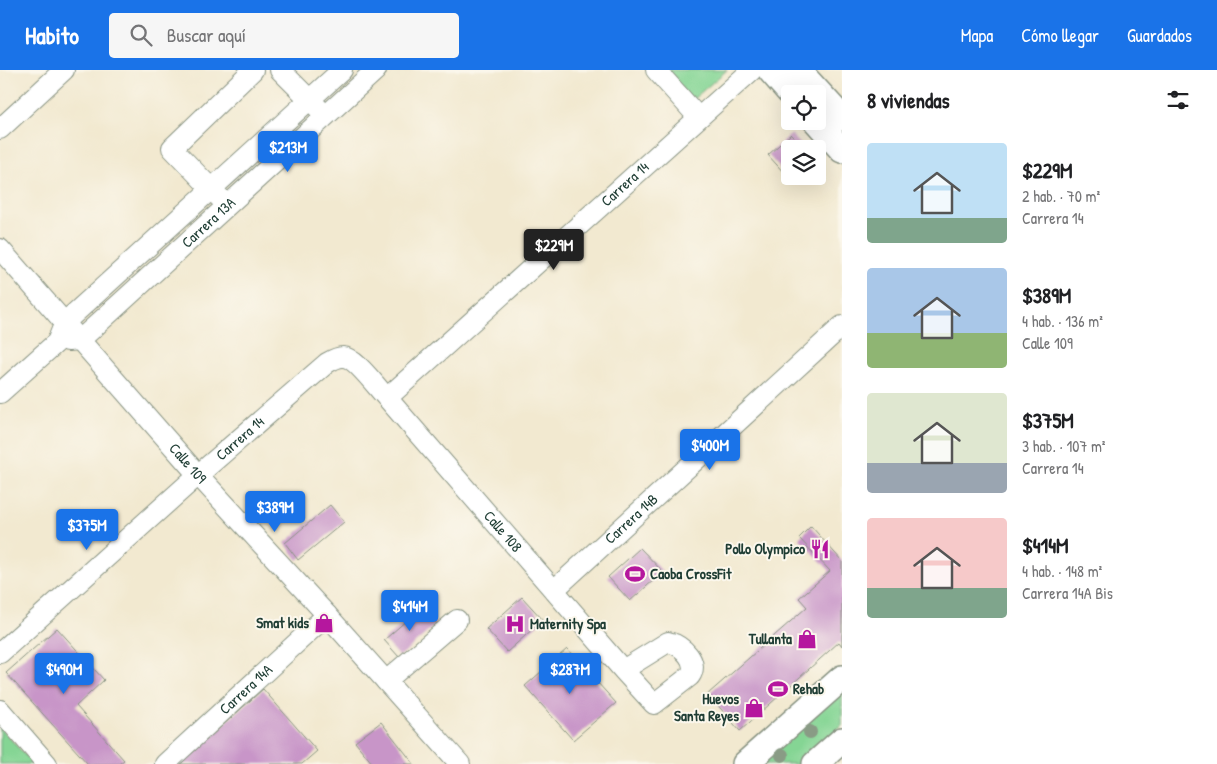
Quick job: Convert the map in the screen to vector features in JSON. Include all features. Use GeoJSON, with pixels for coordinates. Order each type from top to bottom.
{"type":"FeatureCollection","features":[{"type":"Feature","properties":{"kind":"main road"},"geometry":{"type":"LineString","coordinates":[[770,70],[784,85]]}},
{"type":"Feature","properties":{"kind":"main road"},"geometry":{"type":"LineString","coordinates":[[798,70],[842,118]]}},
{"type":"Feature","properties":{"kind":"main road"},"geometry":{"type":"LineString","coordinates":[[824,130],[842,150]]}},
{"type":"Feature","properties":{"kind":"main road"},"geometry":{"type":"LineString","coordinates":[[745,764],[842,678]]}},
{"type":"Feature","properties":{"kind":"main road"},"geometry":{"type":"LineString","coordinates":[[815,764],[842,740]]}},
{"type":"Feature","properties":{"kind":"street"},"geometry":{"type":"LineString","coordinates":[[0,129],[64,70]]}},
{"type":"Feature","properties":{"kind":"street"},"geometry":{"type":"LineString","coordinates":[[227,206],[172,148],[253,70]]}},
{"type":"Feature","properties":{"kind":"street"},"geometry":{"type":"LineString","coordinates":[[280,70],[326,115]]}},
{"type":"Feature","properties":{"kind":"street","name":"Carrera 13A"},"geometry":{"type":"LineString","coordinates":[[0,393],[57,342],[65,322],[342,70]]}},
{"type":"Feature","properties":{"kind":"street","name":"Carrera 13A"},"geometry":{"type":"LineString","coordinates":[[80,340],[376,70]]}},
{"type":"Feature","properties":{"kind":"street"},"geometry":{"type":"LineString","coordinates":[[656,70],[698,117]]}},
{"type":"Feature","properties":{"kind":"street","name":"Carrera 14"},"geometry":{"type":"LineString","coordinates":[[386,398],[752,70]]}},
{"type":"Feature","properties":{"kind":"street","name":"Calle 109"},"geometry":{"type":"LineString","coordinates":[[0,249],[198,475],[386,681],[455,762]]}},
{"type":"Feature","properties":{"kind":"street","name":"Carrera 14B"},"geometry":{"type":"LineString","coordinates":[[554,590],[842,326]]}},
{"type":"Feature","properties":{"kind":"street"},"geometry":{"type":"LineString","coordinates":[[57,342],[80,340]]}},
{"type":"Feature","properties":{"kind":"street","name":"Carrera 14"},"geometry":{"type":"LineString","coordinates":[[0,653],[198,475],[327,363],[344,357],[352,360]]}},
{"type":"Feature","properties":{"kind":"street","name":"Calle 108"},"geometry":{"type":"LineString","coordinates":[[352,360],[623,670],[654,704],[690,676],[694,670],[693,663],[685,652],[675,644],[668,642],[623,670]]}},
{"type":"Feature","properties":{"kind":"street","name":"Carrera 14A"},"geometry":{"type":"LineString","coordinates":[[165,764],[327,615]]}},
{"type":"Feature","properties":{"kind":"street"},"geometry":{"type":"LineString","coordinates":[[386,681],[457,620]]}},
{"type":"Feature","properties":{"kind":"street"},"geometry":{"type":"LineString","coordinates":[[0,710],[47,764]]}},
{"type":"Feature","properties":{"kind":"green space"},"geometry":{"type":"Polygon","coordinates":[[[665,70],[727,70],[692,100],[665,70]]]}},
{"type":"Feature","properties":{"kind":"green space"},"geometry":{"type":"Polygon","coordinates":[[[842,688],[842,726],[799,764],[758,764],[842,688]]]}},
{"type":"Feature","properties":{"kind":"green space"},"geometry":{"type":"Polygon","coordinates":[[[0,727],[33,764],[0,764],[0,727]]]}},
{"type":"Feature","properties":{"kind":"building"},"geometry":{"type":"Polygon","coordinates":[[[791,134],[797,140],[784,140],[791,134]]]}},
{"type":"Feature","properties":{"kind":"building"},"geometry":{"type":"Polygon","coordinates":[[[781,143],[781,170],[768,155],[781,143]]]}},
{"type":"Feature","properties":{"kind":"building"},"geometry":{"type":"Polygon","coordinates":[[[330,505],[344,522],[298,560],[285,543],[330,505]]]}},
{"type":"Feature","properties":{"kind":"building"},"geometry":{"type":"Polygon","coordinates":[[[811,526],[842,561],[842,646],[839,642],[740,731],[708,694],[807,607],[799,598],[830,571],[799,538],[811,526]]]}},
{"type":"Feature","properties":{"kind":"building","name":"Caoba CrossFit"},"geometry":{"type":"Polygon","coordinates":[[[640,548],[663,572],[630,601],[608,577],[640,548]]]}},
{"type":"Feature","properties":{"kind":"building","name":"Maternity Spa"},"geometry":{"type":"Polygon","coordinates":[[[522,597],[543,620],[507,652],[486,629],[522,597]]]}},
{"type":"Feature","properties":{"kind":"building"},"geometry":{"type":"Polygon","coordinates":[[[422,607],[437,624],[399,657],[384,640],[422,607]]]}},
{"type":"Feature","properties":{"kind":"building"},"geometry":{"type":"Polygon","coordinates":[[[57,628],[104,680],[76,706],[124,760],[119,764],[88,764],[6,673],[57,628]]]}},
{"type":"Feature","properties":{"kind":"building"},"geometry":{"type":"Polygon","coordinates":[[[567,649],[616,703],[573,740],[525,686],[567,649]]]}},
{"type":"Feature","properties":{"kind":"building"},"geometry":{"type":"Polygon","coordinates":[[[263,689],[317,751],[302,764],[180,764],[263,689]]]}},
{"type":"Feature","properties":{"kind":"building"},"geometry":{"type":"Polygon","coordinates":[[[381,722],[414,764],[373,764],[355,742],[381,722]]]}},
{"type":"Feature","properties":{"kind":"place","name":"Pollo Olympico"},"geometry":{"type":"Point","coordinates":[820,549]}},
{"type":"Feature","properties":{"kind":"place","name":"Caoba CrossFit"},"geometry":{"type":"Point","coordinates":[635,574]}},
{"type":"Feature","properties":{"kind":"place","name":"Smat kids"},"geometry":{"type":"Point","coordinates":[324,623]}},
{"type":"Feature","properties":{"kind":"place","name":"Maternity Spa"},"geometry":{"type":"Point","coordinates":[515,624]}},
{"type":"Feature","properties":{"kind":"place","name":"Tullanta"},"geometry":{"type":"Point","coordinates":[807,639]}},
{"type":"Feature","properties":{"kind":"place","name":"Rehab"},"geometry":{"type":"Point","coordinates":[778,689]}},
{"type":"Feature","properties":{"kind":"place","name":"Huevos Santa Reyes"},"geometry":{"type":"Point","coordinates":[754,708]}}]}
